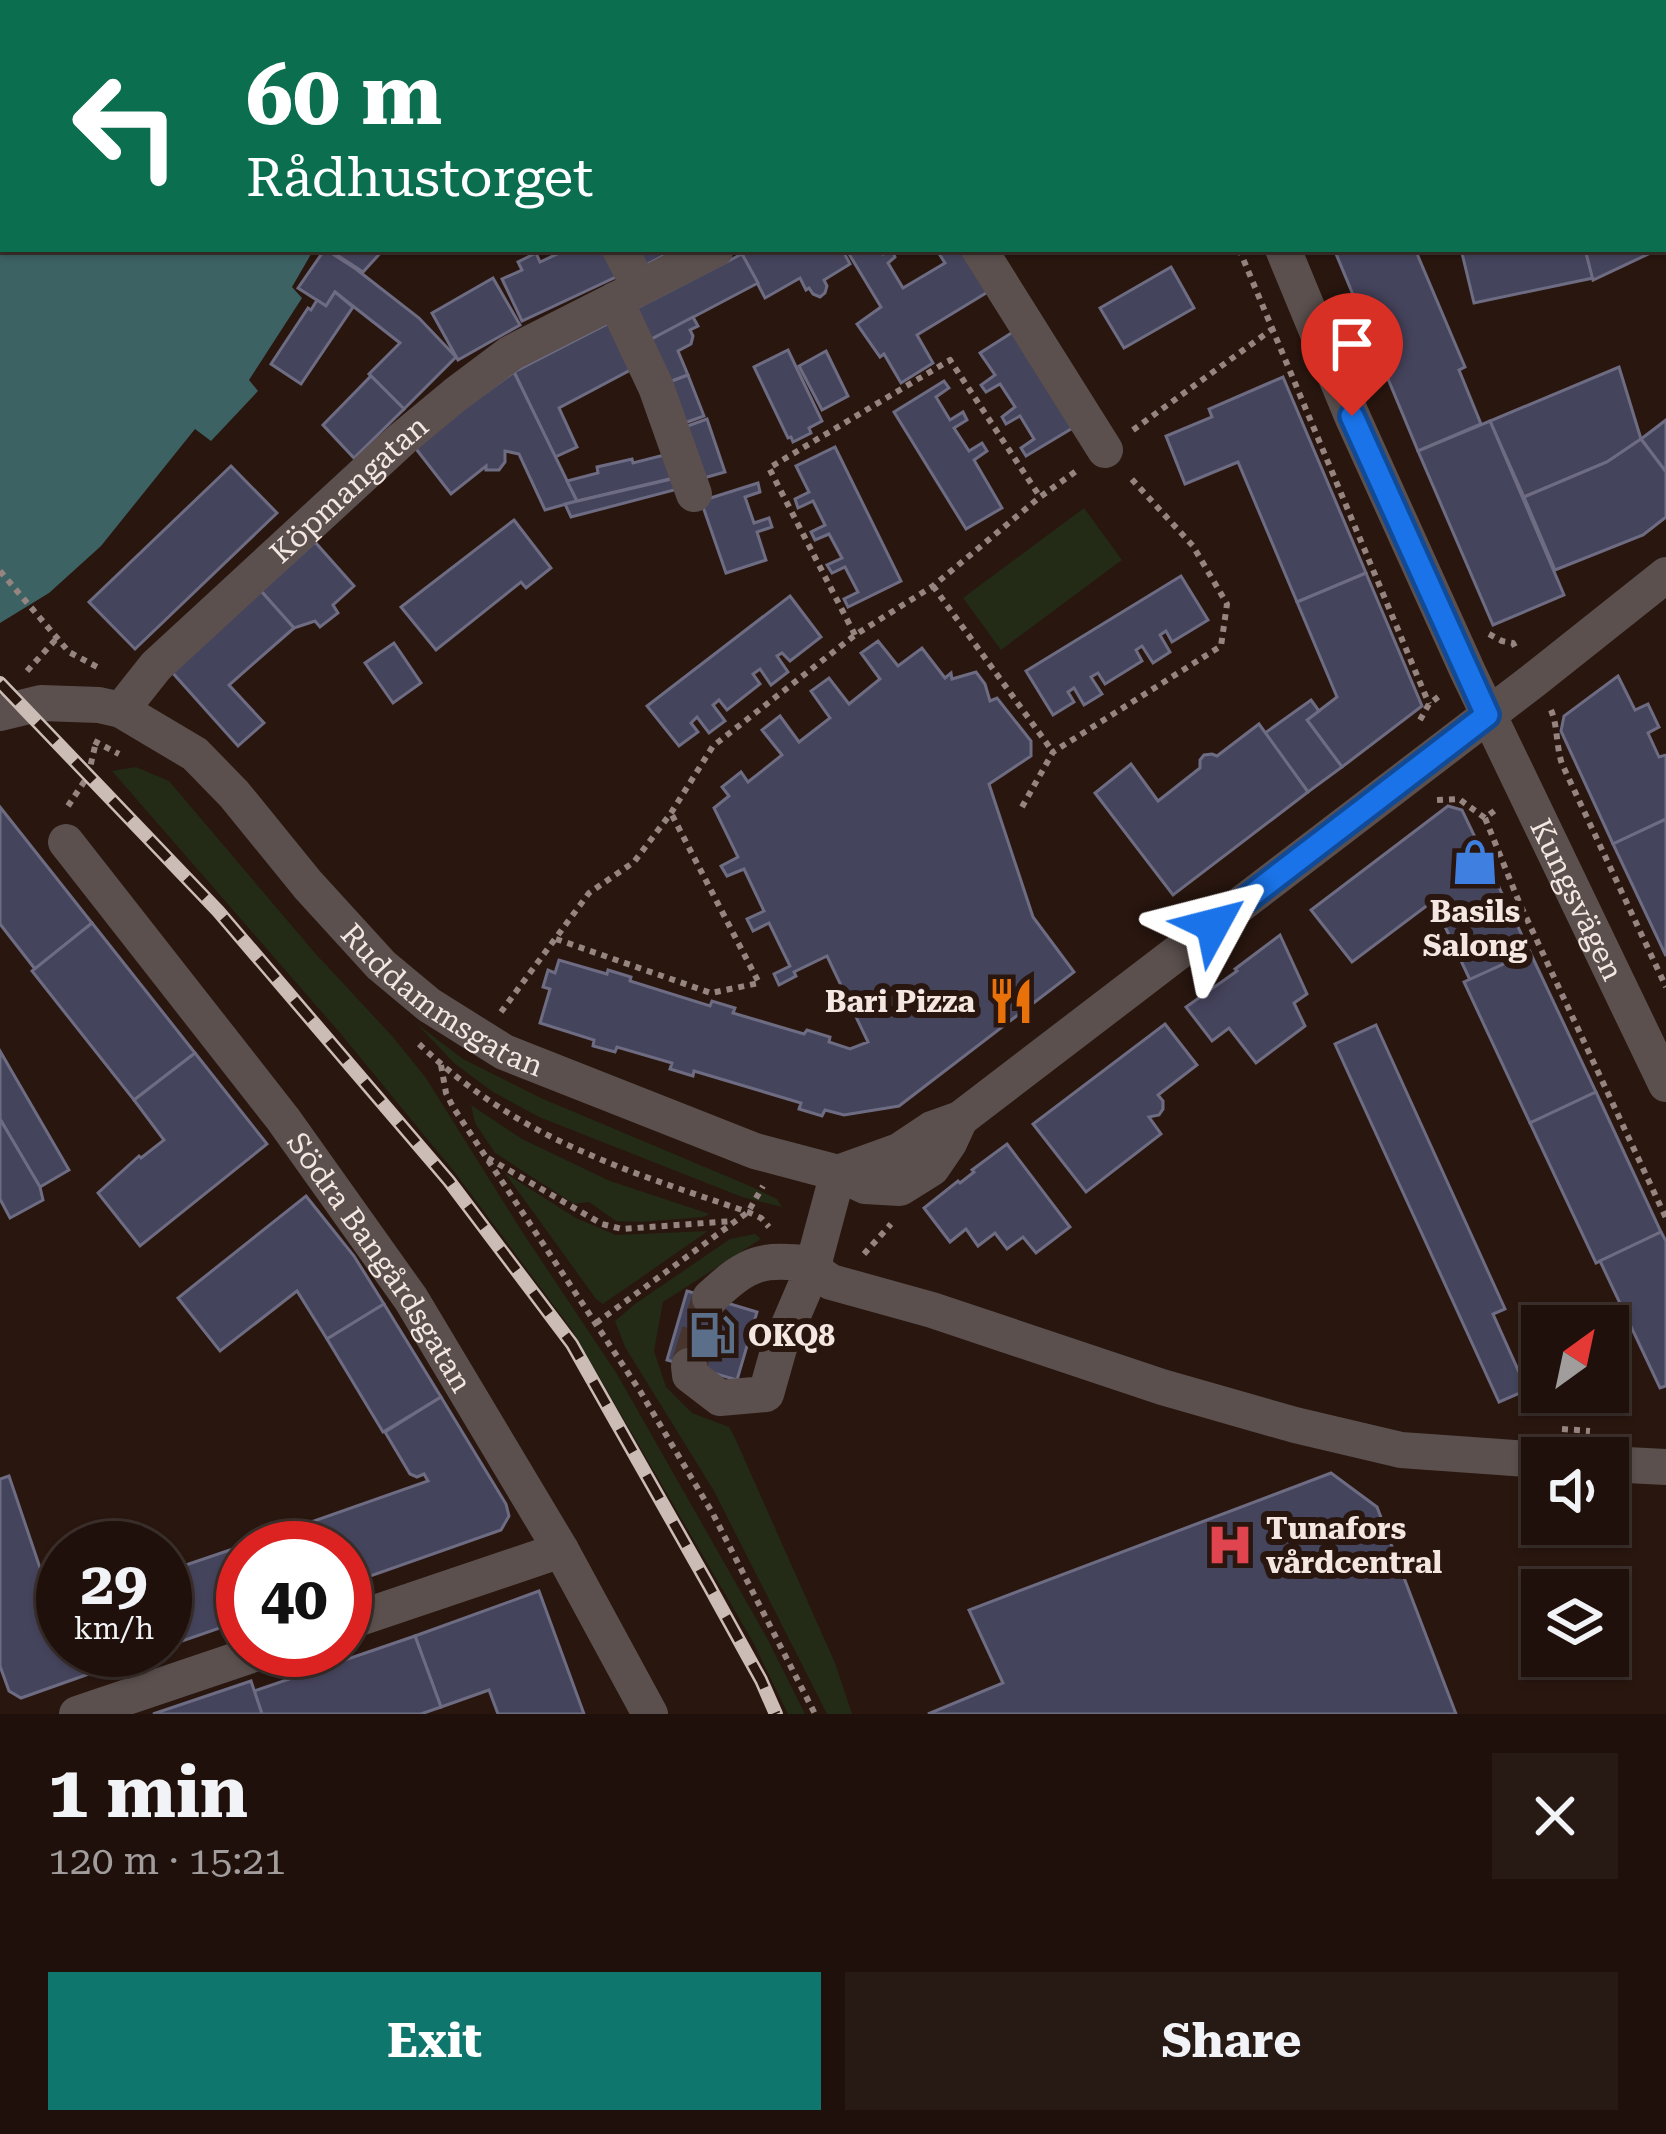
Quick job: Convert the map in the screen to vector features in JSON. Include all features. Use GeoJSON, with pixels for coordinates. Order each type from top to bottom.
{"type":"FeatureCollection","features":[{"type":"Feature","properties":{"kind":"street"},"geometry":{"type":"LineString","coordinates":[[621,252],[656,387],[694,494]]}},
{"type":"Feature","properties":{"kind":"street","name":"Köpmangatan"},"geometry":{"type":"LineString","coordinates":[[122,710],[156,666],[455,395],[511,353],[710,252]]}},
{"type":"Feature","properties":{"kind":"street"},"geometry":{"type":"LineString","coordinates":[[981,252],[1106,450]]}},
{"type":"Feature","properties":{"kind":"street","name":"Kungsvägen"},"geometry":{"type":"LineString","coordinates":[[1284,252],[1352,416],[1487,715],[1666,1084]]}},
{"type":"Feature","properties":{"kind":"street"},"geometry":{"type":"LineString","coordinates":[[1521,1459],[1401,1450],[1295,1425],[831,1282],[819,1274],[814,1262],[838,1174],[898,1151],[932,1129],[960,1119],[1666,575]]}},
{"type":"Feature","properties":{"kind":"street"},"geometry":{"type":"LineString","coordinates":[[0,712],[41,703],[122,710]]}},
{"type":"Feature","properties":{"kind":"street","name":"Ruddammsgatan"},"geometry":{"type":"LineString","coordinates":[[122,710],[195,754],[381,965],[429,1005],[504,1052],[755,1151],[838,1174]]}},
{"type":"Feature","properties":{"kind":"street","name":"Södra Bangårdsgatan"},"geometry":{"type":"LineString","coordinates":[[66,842],[283,1119],[411,1299],[561,1550],[650,1714]]}},
{"type":"Feature","properties":{"kind":"street"},"geometry":{"type":"LineString","coordinates":[[689,1366],[690,1375],[720,1398],[766,1394],[779,1348],[814,1264],[771,1260],[737,1272],[710,1298]]}},
{"type":"Feature","properties":{"kind":"street"},"geometry":{"type":"LineString","coordinates":[[1629,1465],[1666,1467]]}},
{"type":"Feature","properties":{"kind":"street"},"geometry":{"type":"LineString","coordinates":[[372,1614],[561,1550]]}},
{"type":"Feature","properties":{"kind":"street"},"geometry":{"type":"LineString","coordinates":[[77,1714],[216,1667]]}},
{"type":"Feature","properties":{"kind":"path"},"geometry":{"type":"LineString","coordinates":[[1240,252],[1429,704]]}},
{"type":"Feature","properties":{"kind":"path"},"geometry":{"type":"LineString","coordinates":[[495,1021],[590,893],[634,862],[713,746],[855,635],[933,586],[1040,496],[1271,330]]}},
{"type":"Feature","properties":{"kind":"path"},"geometry":{"type":"LineString","coordinates":[[855,635],[769,468],[950,360],[1040,496]]}},
{"type":"Feature","properties":{"kind":"path"},"geometry":{"type":"LineString","coordinates":[[1022,807],[1053,752],[1221,646],[1227,604],[1193,546],[1106,450]]}},
{"type":"Feature","properties":{"kind":"path"},"geometry":{"type":"LineString","coordinates":[[0,571],[57,638]]}},
{"type":"Feature","properties":{"kind":"path"},"geometry":{"type":"LineString","coordinates":[[933,586],[1053,752]]}},
{"type":"Feature","properties":{"kind":"path"},"geometry":{"type":"LineString","coordinates":[[1490,635],[1513,644],[1553,713],[1562,764],[1666,987]]}},
{"type":"Feature","properties":{"kind":"path"},"geometry":{"type":"LineString","coordinates":[[1412,727],[1429,704],[1502,641]]}},
{"type":"Feature","properties":{"kind":"path"},"geometry":{"type":"LineString","coordinates":[[1485,818],[1524,790]]}},
{"type":"Feature","properties":{"kind":"path"},"geometry":{"type":"LineString","coordinates":[[1435,800],[1459,799],[1485,818],[1519,902],[1666,1218]]}},
{"type":"Feature","properties":{"kind":"path"},"geometry":{"type":"LineString","coordinates":[[556,939],[711,993],[759,983],[671,814]]}},
{"type":"Feature","properties":{"kind":"path"},"geometry":{"type":"LineString","coordinates":[[441,1065],[446,1093],[640,1390],[712,1514],[815,1714]]}},
{"type":"Feature","properties":{"kind":"path"},"geometry":{"type":"LineString","coordinates":[[484,1155],[602,1224],[622,1229],[736,1220]]}},
{"type":"Feature","properties":{"kind":"path"},"geometry":{"type":"LineString","coordinates":[[596,1323],[748,1212]]}},
{"type":"Feature","properties":{"kind":"path"},"geometry":{"type":"LineString","coordinates":[[861,1256],[895,1219]]}},
{"type":"Feature","properties":{"kind":"green space"},"geometry":{"type":"Polygon","coordinates":[[[1084,508],[1122,560],[1001,650],[963,598],[1084,508]]]}},
{"type":"Feature","properties":{"kind":"green space"},"geometry":{"type":"Polygon","coordinates":[[[136,767],[169,781],[426,1078],[617,1374],[805,1714],[788,1714],[753,1642],[572,1330],[456,1174],[340,1033],[112,771],[136,767]]]}},
{"type":"Feature","properties":{"kind":"green space"},"geometry":{"type":"Polygon","coordinates":[[[417,1024],[463,1059],[541,1098],[750,1186],[777,1199],[782,1207],[742,1197],[539,1117],[454,1063],[417,1024]]]}},
{"type":"Feature","properties":{"kind":"green space"},"geometry":{"type":"Polygon","coordinates":[[[471,1105],[522,1139],[610,1181],[710,1214],[616,1221],[589,1202],[574,1204],[495,1153],[475,1123],[471,1105]]]}},
{"type":"Feature","properties":{"kind":"green space"},"geometry":{"type":"Polygon","coordinates":[[[505,1173],[576,1218],[616,1235],[708,1231],[603,1304],[505,1173]]]}},
{"type":"Feature","properties":{"kind":"green space"},"geometry":{"type":"Polygon","coordinates":[[[755,1234],[761,1239],[663,1302],[654,1351],[666,1387],[692,1413],[729,1427],[735,1438],[835,1663],[852,1714],[827,1714],[714,1491],[625,1347],[615,1321],[730,1239],[755,1234]]]}},
{"type":"Feature","properties":{"kind":"water"},"geometry":{"type":"Polygon","coordinates":[[[0,252],[312,252],[292,287],[302,298],[249,380],[258,391],[211,441],[195,429],[101,546],[49,593],[0,623],[0,252]]]}},
{"type":"Feature","properties":{"kind":"building"},"geometry":{"type":"Polygon","coordinates":[[[323,252],[330,252],[419,318],[456,357],[404,409],[369,374],[400,343],[335,292],[326,306],[298,288],[323,252]]]}},
{"type":"Feature","properties":{"kind":"building"},"geometry":{"type":"Polygon","coordinates":[[[333,252],[381,252],[363,272],[333,252]]]}},
{"type":"Feature","properties":{"kind":"building"},"geometry":{"type":"Polygon","coordinates":[[[562,252],[607,252],[618,276],[522,321],[502,279],[522,270],[518,262],[536,253],[540,262],[562,252]]]}},
{"type":"Feature","properties":{"kind":"building"},"geometry":{"type":"Polygon","coordinates":[[[636,252],[670,252],[644,266],[636,252]]]}},
{"type":"Feature","properties":{"kind":"building"},"geometry":{"type":"Polygon","coordinates":[[[844,252],[850,264],[824,280],[827,286],[820,297],[806,290],[800,278],[765,298],[742,254],[844,252]]]}},
{"type":"Feature","properties":{"kind":"building"},"geometry":{"type":"Polygon","coordinates":[[[848,252],[893,252],[895,257],[888,263],[903,288],[945,263],[938,252],[971,252],[991,290],[917,335],[933,363],[901,383],[884,354],[880,357],[857,324],[881,307],[848,252]]]}},
{"type":"Feature","properties":{"kind":"building"},"geometry":{"type":"Polygon","coordinates":[[[1335,252],[1416,252],[1465,367],[1459,370],[1481,424],[1418,451],[1335,252]]]}},
{"type":"Feature","properties":{"kind":"building"},"geometry":{"type":"Polygon","coordinates":[[[1462,252],[1586,252],[1593,278],[1474,303],[1462,252]]]}},
{"type":"Feature","properties":{"kind":"building"},"geometry":{"type":"Polygon","coordinates":[[[1586,252],[1653,252],[1593,280],[1586,252]]]}},
{"type":"Feature","properties":{"kind":"building"},"geometry":{"type":"Polygon","coordinates":[[[742,254],[758,283],[646,342],[631,311],[742,254]]]}},
{"type":"Feature","properties":{"kind":"building"},"geometry":{"type":"Polygon","coordinates":[[[1171,267],[1194,308],[1124,348],[1100,308],[1171,267]]]}},
{"type":"Feature","properties":{"kind":"building"},"geometry":{"type":"Polygon","coordinates":[[[493,278],[520,325],[458,360],[432,313],[493,278]]]}},
{"type":"Feature","properties":{"kind":"building"},"geometry":{"type":"Polygon","coordinates":[[[335,292],[353,307],[301,384],[271,364],[308,308],[317,300],[326,306],[335,292]]]}},
{"type":"Feature","properties":{"kind":"building"},"geometry":{"type":"Polygon","coordinates":[[[693,317],[698,326],[690,330],[691,344],[678,351],[688,375],[664,384],[646,342],[693,317]]]}},
{"type":"Feature","properties":{"kind":"building"},"geometry":{"type":"Polygon","coordinates":[[[617,319],[636,367],[559,408],[577,447],[555,457],[514,372],[617,319]]]}},
{"type":"Feature","properties":{"kind":"building"},"geometry":{"type":"Polygon","coordinates":[[[1016,330],[1076,426],[1026,456],[1021,448],[1034,439],[1020,416],[1006,424],[1002,417],[1015,407],[1000,384],[986,392],[981,385],[995,375],[980,353],[1016,330]]]}},
{"type":"Feature","properties":{"kind":"building"},"geometry":{"type":"Polygon","coordinates":[[[788,350],[822,421],[793,442],[754,367],[788,350]]]}},
{"type":"Feature","properties":{"kind":"building"},"geometry":{"type":"Polygon","coordinates":[[[826,351],[848,396],[822,410],[799,366],[826,351]]]}},
{"type":"Feature","properties":{"kind":"building"},"geometry":{"type":"Polygon","coordinates":[[[1619,367],[1641,439],[1607,462],[1524,497],[1490,421],[1619,367]]]}},
{"type":"Feature","properties":{"kind":"building"},"geometry":{"type":"Polygon","coordinates":[[[514,372],[577,501],[545,510],[519,454],[505,451],[499,470],[486,470],[486,466],[451,494],[413,445],[514,372]]]}},
{"type":"Feature","properties":{"kind":"building"},"geometry":{"type":"Polygon","coordinates":[[[688,375],[704,416],[679,425],[664,384],[688,375]]]}},
{"type":"Feature","properties":{"kind":"building"},"geometry":{"type":"Polygon","coordinates":[[[371,376],[404,409],[354,458],[323,425],[371,376]]]}},
{"type":"Feature","properties":{"kind":"building"},"geometry":{"type":"Polygon","coordinates":[[[1283,377],[1366,573],[1297,602],[1238,462],[1185,484],[1166,436],[1212,417],[1209,409],[1283,377]]]}},
{"type":"Feature","properties":{"kind":"building"},"geometry":{"type":"Polygon","coordinates":[[[944,381],[949,388],[936,397],[950,420],[963,412],[967,420],[954,428],[969,451],[982,443],[987,451],[974,460],[1002,508],[966,529],[894,412],[944,381]]]}},
{"type":"Feature","properties":{"kind":"building"},"geometry":{"type":"Polygon","coordinates":[[[707,419],[725,472],[697,480],[679,429],[707,419]]]}},
{"type":"Feature","properties":{"kind":"building"},"geometry":{"type":"Polygon","coordinates":[[[1666,420],[1666,472],[1641,439],[1666,420]]]}},
{"type":"Feature","properties":{"kind":"building"},"geometry":{"type":"Polygon","coordinates":[[[1490,421],[1564,595],[1493,625],[1418,451],[1490,421]]]}},
{"type":"Feature","properties":{"kind":"building"},"geometry":{"type":"Polygon","coordinates":[[[1641,439],[1666,472],[1666,517],[1643,535],[1555,570],[1524,497],[1607,462],[1641,439]]]}},
{"type":"Feature","properties":{"kind":"building"},"geometry":{"type":"Polygon","coordinates":[[[835,447],[901,581],[848,607],[844,599],[858,592],[845,567],[832,573],[827,565],[842,558],[829,534],[815,540],[811,532],[825,525],[813,501],[798,508],[795,499],[809,492],[796,466],[835,447]]]}},
{"type":"Feature","properties":{"kind":"building"},"geometry":{"type":"Polygon","coordinates":[[[672,453],[682,476],[577,501],[567,481],[598,473],[597,467],[672,453]]]}},
{"type":"Feature","properties":{"kind":"building"},"geometry":{"type":"Polygon","coordinates":[[[231,466],[277,513],[135,649],[89,602],[231,466]]]}},
{"type":"Feature","properties":{"kind":"building"},"geometry":{"type":"Polygon","coordinates":[[[676,478],[678,489],[571,517],[565,504],[676,478]]]}},
{"type":"Feature","properties":{"kind":"building"},"geometry":{"type":"Polygon","coordinates":[[[758,483],[760,492],[745,497],[754,523],[769,518],[772,527],[757,532],[766,560],[726,573],[701,501],[758,483]]]}},
{"type":"Feature","properties":{"kind":"building"},"geometry":{"type":"Polygon","coordinates":[[[514,520],[551,568],[526,588],[521,582],[436,650],[401,607],[514,520]]]}},
{"type":"Feature","properties":{"kind":"building"},"geometry":{"type":"Polygon","coordinates":[[[315,542],[354,586],[333,605],[338,613],[320,627],[315,621],[294,628],[261,591],[315,542]]]}},
{"type":"Feature","properties":{"kind":"building"},"geometry":{"type":"Polygon","coordinates":[[[1366,573],[1422,706],[1342,767],[1307,720],[1337,697],[1297,602],[1366,573]]]}},
{"type":"Feature","properties":{"kind":"building"},"geometry":{"type":"Polygon","coordinates":[[[1181,576],[1208,620],[1172,642],[1166,631],[1160,635],[1170,652],[1153,663],[1142,646],[1136,650],[1142,661],[1105,684],[1098,673],[1091,677],[1102,694],[1084,705],[1074,688],[1068,692],[1074,702],[1053,715],[1026,671],[1181,576]]]}},
{"type":"Feature","properties":{"kind":"building"},"geometry":{"type":"Polygon","coordinates":[[[261,591],[294,628],[229,685],[264,723],[238,746],[171,671],[261,591]]]}},
{"type":"Feature","properties":{"kind":"building"},"geometry":{"type":"Polygon","coordinates":[[[790,596],[821,637],[790,661],[782,653],[777,656],[788,672],[771,685],[760,669],[753,674],[760,684],[727,710],[719,700],[713,705],[725,721],[709,733],[697,717],[691,723],[698,732],[679,746],[647,706],[790,596]]]}},
{"type":"Feature","properties":{"kind":"building"},"geometry":{"type":"Polygon","coordinates":[[[878,641],[898,666],[922,648],[945,678],[951,673],[952,679],[976,672],[990,701],[997,698],[1031,741],[1031,756],[989,784],[1033,917],[1074,972],[899,1106],[844,1115],[825,1110],[822,1116],[799,1109],[801,1103],[694,1071],[693,1076],[670,1069],[672,1063],[617,1047],[615,1052],[593,1046],[594,1040],[540,1023],[550,989],[543,987],[548,970],[555,973],[559,960],[631,977],[630,981],[710,1006],[712,1001],[735,1008],[733,1013],[804,1034],[807,1030],[830,1037],[829,1042],[850,1049],[868,1042],[827,956],[779,985],[774,974],[790,966],[769,923],[753,931],[747,919],[764,911],[744,869],[727,876],[721,866],[738,857],[714,808],[729,796],[722,787],[741,772],[748,782],[782,755],[762,730],[780,716],[799,742],[830,718],[811,691],[829,678],[849,704],[880,679],[861,653],[878,641]]]}},
{"type":"Feature","properties":{"kind":"building"},"geometry":{"type":"Polygon","coordinates":[[[394,643],[421,683],[393,703],[365,663],[394,643]]]}},
{"type":"Feature","properties":{"kind":"building"},"geometry":{"type":"Polygon","coordinates":[[[1618,676],[1635,710],[1648,704],[1659,727],[1648,733],[1659,757],[1666,755],[1666,819],[1613,844],[1561,731],[1564,716],[1618,676]]]}},
{"type":"Feature","properties":{"kind":"building"},"geometry":{"type":"Polygon","coordinates":[[[1311,700],[1319,711],[1307,720],[1342,767],[1308,792],[1265,733],[1311,700]]]}},
{"type":"Feature","properties":{"kind":"building"},"geometry":{"type":"Polygon","coordinates":[[[1259,724],[1308,792],[1173,895],[1095,793],[1131,764],[1158,801],[1200,768],[1204,755],[1217,756],[1259,724]]]}},
{"type":"Feature","properties":{"kind":"building"},"geometry":{"type":"Polygon","coordinates":[[[1448,806],[1462,810],[1530,952],[1470,980],[1433,901],[1352,962],[1311,910],[1448,806]]]}},
{"type":"Feature","properties":{"kind":"building"},"geometry":{"type":"Polygon","coordinates":[[[0,807],[92,923],[35,969],[0,924],[0,807]]]}},
{"type":"Feature","properties":{"kind":"building"},"geometry":{"type":"Polygon","coordinates":[[[1666,819],[1666,956],[1613,844],[1666,819]]]}},
{"type":"Feature","properties":{"kind":"building"},"geometry":{"type":"Polygon","coordinates":[[[92,923],[195,1053],[134,1100],[32,971],[92,923]]]}},
{"type":"Feature","properties":{"kind":"building"},"geometry":{"type":"Polygon","coordinates":[[[1280,935],[1307,994],[1294,1003],[1305,1026],[1256,1063],[1229,1028],[1212,1041],[1186,1007],[1280,935]]]}},
{"type":"Feature","properties":{"kind":"building"},"geometry":{"type":"Polygon","coordinates":[[[1530,952],[1596,1092],[1530,1123],[1464,982],[1530,952]]]}},
{"type":"Feature","properties":{"kind":"building"},"geometry":{"type":"Polygon","coordinates":[[[1165,1024],[1197,1065],[1158,1095],[1163,1109],[1149,1117],[1161,1134],[1086,1192],[1033,1124],[1165,1024]]]}},
{"type":"Feature","properties":{"kind":"building"},"geometry":{"type":"Polygon","coordinates":[[[1376,1025],[1505,1309],[1493,1314],[1521,1377],[1521,1393],[1499,1402],[1335,1044],[1376,1025]]]}},
{"type":"Feature","properties":{"kind":"building"},"geometry":{"type":"Polygon","coordinates":[[[0,1051],[69,1170],[40,1187],[0,1119],[0,1051]]]}},
{"type":"Feature","properties":{"kind":"building"},"geometry":{"type":"Polygon","coordinates":[[[195,1053],[267,1144],[140,1246],[98,1193],[164,1140],[134,1100],[195,1053]]]}},
{"type":"Feature","properties":{"kind":"building"},"geometry":{"type":"Polygon","coordinates":[[[1596,1092],[1661,1232],[1596,1263],[1530,1123],[1596,1092]]]}},
{"type":"Feature","properties":{"kind":"building"},"geometry":{"type":"Polygon","coordinates":[[[0,1119],[43,1200],[10,1218],[0,1199],[0,1119]]]}},
{"type":"Feature","properties":{"kind":"building"},"geometry":{"type":"Polygon","coordinates":[[[1007,1144],[1070,1227],[1036,1253],[1023,1237],[1007,1249],[995,1233],[978,1246],[966,1229],[950,1242],[924,1208],[1007,1144]]]}},
{"type":"Feature","properties":{"kind":"building"},"geometry":{"type":"Polygon","coordinates":[[[306,1196],[354,1256],[384,1304],[327,1339],[297,1291],[220,1351],[178,1298],[306,1196]]]}},
{"type":"Feature","properties":{"kind":"building"},"geometry":{"type":"Polygon","coordinates":[[[1661,1232],[1666,1241],[1666,1386],[1660,1388],[1629,1322],[1629,1305],[1621,1305],[1600,1261],[1661,1232]]]}},
{"type":"Feature","properties":{"kind":"building"},"geometry":{"type":"Polygon","coordinates":[[[687,1291],[757,1312],[737,1380],[667,1360],[687,1291]]]}},
{"type":"Feature","properties":{"kind":"building"},"geometry":{"type":"Polygon","coordinates":[[[384,1304],[441,1397],[383,1432],[327,1339],[384,1304]]]}},
{"type":"Feature","properties":{"kind":"building"},"geometry":{"type":"Polygon","coordinates":[[[441,1397],[506,1504],[509,1516],[501,1530],[372,1575],[372,1521],[314,1521],[428,1481],[424,1474],[410,1474],[385,1432],[441,1397]]]}},
{"type":"Feature","properties":{"kind":"building"},"geometry":{"type":"Polygon","coordinates":[[[1331,1473],[1377,1507],[1456,1714],[928,1714],[1003,1683],[969,1610],[1331,1473]]]}},
{"type":"Feature","properties":{"kind":"building"},"geometry":{"type":"Polygon","coordinates":[[[9,1476],[36,1556],[36,1677],[80,1677],[21,1698],[9,1691],[0,1666],[0,1479],[9,1476]]]}},
{"type":"Feature","properties":{"kind":"building"},"geometry":{"type":"Polygon","coordinates":[[[216,1555],[216,1629],[192,1638],[192,1563],[216,1555]]]}},
{"type":"Feature","properties":{"kind":"building"},"geometry":{"type":"Polygon","coordinates":[[[539,1591],[584,1714],[498,1714],[489,1690],[441,1707],[415,1636],[539,1591]]]}},
{"type":"Feature","properties":{"kind":"building"},"geometry":{"type":"Polygon","coordinates":[[[415,1636],[441,1707],[421,1714],[262,1714],[254,1691],[295,1677],[372,1677],[372,1651],[415,1636]]]}},
{"type":"Feature","properties":{"kind":"building"},"geometry":{"type":"Polygon","coordinates":[[[251,1681],[262,1714],[153,1714],[251,1681]]]}},
{"type":"Feature","properties":{"kind":"tunnel"},"geometry":{"type":"LineString","coordinates":[[689,1366],[710,1298]]}},
{"type":"Feature","properties":{"kind":"railway"},"geometry":{"type":"LineString","coordinates":[[0,683],[218,911],[449,1181],[572,1344],[776,1714]]}},
{"type":"Feature","properties":{"kind":"place","name":"Basils Salong"},"geometry":{"type":"Point","coordinates":[1475,862]}},
{"type":"Feature","properties":{"kind":"place","name":"Bari Pizza"},"geometry":{"type":"Point","coordinates":[1011,1001]}},
{"type":"Feature","properties":{"kind":"place","name":"OKQ8"},"geometry":{"type":"Point","coordinates":[712,1335]}},
{"type":"Feature","properties":{"kind":"place","name":"Tunafors vårdcentral"},"geometry":{"type":"Point","coordinates":[1230,1545]}},
{"type":"Feature","properties":{"kind":"route"},"geometry":{"type":"LineString","coordinates":[[1213,925],[1487,715],[1352,416]]}}]}
